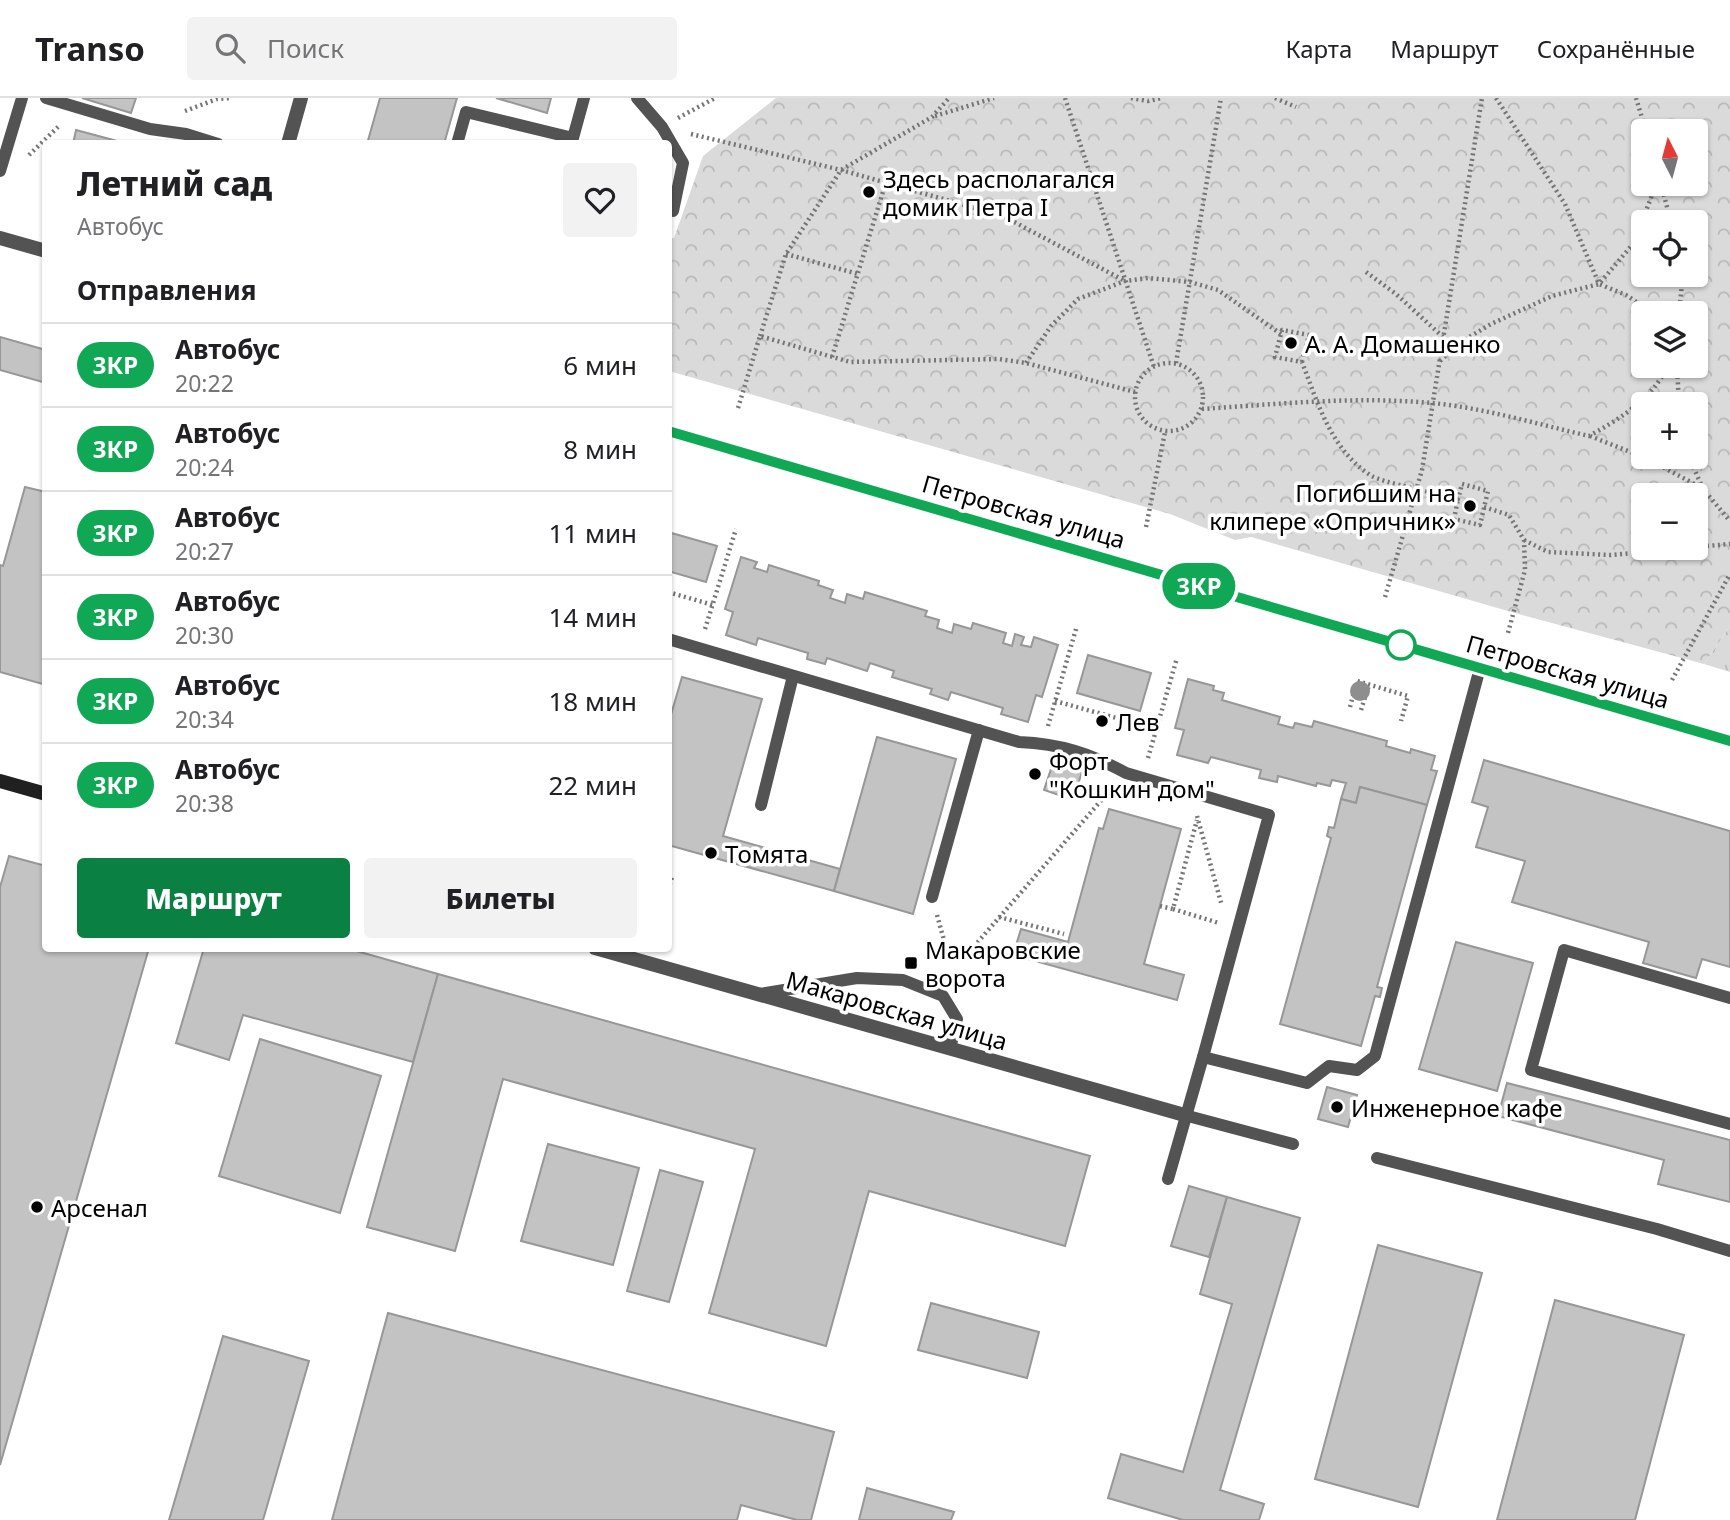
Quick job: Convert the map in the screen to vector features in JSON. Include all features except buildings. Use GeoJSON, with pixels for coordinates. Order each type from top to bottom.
{"type":"FeatureCollection","features":[{"type":"Feature","properties":{"kind":"street"},"geometry":{"type":"LineString","coordinates":[[289,140],[301,98]]}},
{"type":"Feature","properties":{"kind":"street"},"geometry":{"type":"LineString","coordinates":[[0,238],[42,250]]}},
{"type":"Feature","properties":{"kind":"street","name":"Петровская улица"},"geometry":{"type":"LineString","coordinates":[[672,432],[1730,741]]}},
{"type":"Feature","properties":{"kind":"street"},"geometry":{"type":"LineString","coordinates":[[0,781],[42,792]]}},
{"type":"Feature","properties":{"kind":"street","name":"Макаровская улица"},"geometry":{"type":"LineString","coordinates":[[609,952],[1188,1116]]}},
{"type":"Feature","properties":{"kind":"lane"},"geometry":{"type":"LineString","coordinates":[[0,171],[22,98]]}},
{"type":"Feature","properties":{"kind":"lane"},"geometry":{"type":"LineString","coordinates":[[46,98],[201,140]]}},
{"type":"Feature","properties":{"kind":"lane"},"geometry":{"type":"LineString","coordinates":[[572,140],[584,98]]}},
{"type":"Feature","properties":{"kind":"lane"},"geometry":{"type":"LineString","coordinates":[[637,98],[670,140]]}},
{"type":"Feature","properties":{"kind":"lane"},"geometry":{"type":"LineString","coordinates":[[458,140],[466,112],[568,140]]}},
{"type":"Feature","properties":{"kind":"lane"},"geometry":{"type":"LineString","coordinates":[[672,144],[683,163],[673,211]]}},
{"type":"Feature","properties":{"kind":"lane"},"geometry":{"type":"LineString","coordinates":[[672,640],[1018,742],[1043,743],[1086,753],[1126,773],[1269,816],[1188,1116],[1167,1179]]}},
{"type":"Feature","properties":{"kind":"lane"},"geometry":{"type":"LineString","coordinates":[[1203,1057],[1307,1083],[1329,1066],[1357,1070],[1376,1056],[1480,668]]}},
{"type":"Feature","properties":{"kind":"lane"},"geometry":{"type":"LineString","coordinates":[[761,805],[793,676]]}},
{"type":"Feature","properties":{"kind":"lane"},"geometry":{"type":"LineString","coordinates":[[932,897],[978,730]]}},
{"type":"Feature","properties":{"kind":"lane"},"geometry":{"type":"LineString","coordinates":[[1730,998],[1564,950],[1531,1070],[1730,1124]]}},
{"type":"Feature","properties":{"kind":"lane"},"geometry":{"type":"LineString","coordinates":[[757,995],[857,978],[904,980],[943,996],[957,1019],[950,1049]]}},
{"type":"Feature","properties":{"kind":"lane"},"geometry":{"type":"LineString","coordinates":[[1188,1116],[1293,1144]]}},
{"type":"Feature","properties":{"kind":"lane"},"geometry":{"type":"LineString","coordinates":[[1377,1158],[1657,1229],[1730,1251]]}},
{"type":"Feature","properties":{"kind":"path"},"geometry":{"type":"LineString","coordinates":[[164,131],[180,113],[217,99],[232,98]]}},
{"type":"Feature","properties":{"kind":"path"},"geometry":{"type":"LineString","coordinates":[[662,127],[715,98]]}},
{"type":"Feature","properties":{"kind":"path"},"geometry":{"type":"LineString","coordinates":[[932,117],[949,98]]}},
{"type":"Feature","properties":{"kind":"path"},"geometry":{"type":"LineString","coordinates":[[738,408],[786,254],[841,170],[932,117],[994,98]]}},
{"type":"Feature","properties":{"kind":"path"},"geometry":{"type":"LineString","coordinates":[[1065,98],[1154,367]]}},
{"type":"Feature","properties":{"kind":"path"},"geometry":{"type":"LineString","coordinates":[[1130,98],[1148,101],[1161,98]]}},
{"type":"Feature","properties":{"kind":"path"},"geometry":{"type":"LineString","coordinates":[[1176,363],[1221,98]]}},
{"type":"Feature","properties":{"kind":"path"},"geometry":{"type":"LineString","coordinates":[[1275,98],[1296,107]]}},
{"type":"Feature","properties":{"kind":"path"},"geometry":{"type":"LineString","coordinates":[[1385,597],[1417,488],[1482,98]]}},
{"type":"Feature","properties":{"kind":"path"},"geometry":{"type":"LineString","coordinates":[[1496,98],[1565,204],[1599,284],[1635,301]]}},
{"type":"Feature","properties":{"kind":"path"},"geometry":{"type":"LineString","coordinates":[[1636,98],[1642,119]]}},
{"type":"Feature","properties":{"kind":"path"},"geometry":{"type":"LineString","coordinates":[[44,140],[61,124]]}},
{"type":"Feature","properties":{"kind":"path"},"geometry":{"type":"LineString","coordinates":[[662,127],[841,170],[1003,216],[1125,281]]}},
{"type":"Feature","properties":{"kind":"path"},"geometry":{"type":"LineString","coordinates":[[23,160],[42,142]]}},
{"type":"Feature","properties":{"kind":"path"},"geometry":{"type":"LineString","coordinates":[[832,357],[886,182]]}},
{"type":"Feature","properties":{"kind":"path"},"geometry":{"type":"LineString","coordinates":[[1439,362],[1461,342],[1491,324],[1552,296],[1599,284],[1633,244],[1651,196]]}},
{"type":"Feature","properties":{"kind":"path"},"geometry":{"type":"LineString","coordinates":[[786,254],[858,274]]}},
{"type":"Feature","properties":{"kind":"path"},"geometry":{"type":"LineString","coordinates":[[1366,272],[1396,294],[1443,337]]}},
{"type":"Feature","properties":{"kind":"path"},"geometry":{"type":"LineString","coordinates":[[1026,363],[1051,326],[1078,299],[1125,281],[1148,278],[1190,282],[1219,290],[1281,334]]}},
{"type":"Feature","properties":{"kind":"path"},"geometry":{"type":"LineString","coordinates":[[1302,362],[1275,356],[1282,330],[1309,335],[1302,362],[1324,421],[1344,451],[1372,477],[1458,499]]}},
{"type":"Feature","properties":{"kind":"path"},"geometry":{"type":"LineString","coordinates":[[760,336],[850,362],[999,359],[1026,363],[1135,392]]}},
{"type":"Feature","properties":{"kind":"path"},"geometry":{"type":"LineString","coordinates":[[1164,363],[1176,363],[1196,375],[1204,397],[1202,409],[1196,419],[1187,427],[1165,432],[1155,429],[1139,413],[1135,392],[1145,373],[1164,363]]}},
{"type":"Feature","properties":{"kind":"path"},"geometry":{"type":"LineString","coordinates":[[1589,436],[1619,420],[1651,394],[1661,378]]}},
{"type":"Feature","properties":{"kind":"path"},"geometry":{"type":"LineString","coordinates":[[1202,409],[1342,400],[1433,403],[1589,436],[1631,452]]}},
{"type":"Feature","properties":{"kind":"path"},"geometry":{"type":"LineString","coordinates":[[1146,527],[1165,432]]}},
{"type":"Feature","properties":{"kind":"path"},"geometry":{"type":"LineString","coordinates":[[1666,469],[1692,483]]}},
{"type":"Feature","properties":{"kind":"path"},"geometry":{"type":"LineString","coordinates":[[1462,484],[1488,491],[1480,525],[1454,519],[1458,499],[1462,484]]}},
{"type":"Feature","properties":{"kind":"path"},"geometry":{"type":"LineString","coordinates":[[1708,495],[1730,521]]}},
{"type":"Feature","properties":{"kind":"path"},"geometry":{"type":"LineString","coordinates":[[1484,507],[1509,515],[1524,540],[1525,570],[1508,633]]}},
{"type":"Feature","properties":{"kind":"path"},"geometry":{"type":"LineString","coordinates":[[700,648],[736,530]]}},
{"type":"Feature","properties":{"kind":"path"},"geometry":{"type":"LineString","coordinates":[[1524,540],[1548,552],[1611,555],[1631,553]]}},
{"type":"Feature","properties":{"kind":"path"},"geometry":{"type":"LineString","coordinates":[[1708,546],[1730,544]]}},
{"type":"Feature","properties":{"kind":"path"},"geometry":{"type":"LineString","coordinates":[[1672,680],[1730,574]]}},
{"type":"Feature","properties":{"kind":"path"},"geometry":{"type":"LineString","coordinates":[[672,593],[713,605]]}},
{"type":"Feature","properties":{"kind":"path"},"geometry":{"type":"LineString","coordinates":[[1043,743],[1076,629]]}},
{"type":"Feature","properties":{"kind":"path"},"geometry":{"type":"LineString","coordinates":[[1142,778],[1177,658]]}},
{"type":"Feature","properties":{"kind":"path"},"geometry":{"type":"LineString","coordinates":[[1350,707],[1357,681],[1408,696],[1401,721]]}},
{"type":"Feature","properties":{"kind":"path"},"geometry":{"type":"LineString","coordinates":[[1362,710],[1369,685]]}},
{"type":"Feature","properties":{"kind":"path"},"geometry":{"type":"LineString","coordinates":[[1055,701],[1156,729]]}},
{"type":"Feature","properties":{"kind":"path"},"geometry":{"type":"LineString","coordinates":[[963,959],[1113,788]]}},
{"type":"Feature","properties":{"kind":"path"},"geometry":{"type":"LineString","coordinates":[[1190,792],[1224,913]]}},
{"type":"Feature","properties":{"kind":"path"},"geometry":{"type":"LineString","coordinates":[[1173,909],[1198,819]]}},
{"type":"Feature","properties":{"kind":"path"},"geometry":{"type":"LineString","coordinates":[[1160,906],[1227,926]]}},
{"type":"Feature","properties":{"kind":"path"},"geometry":{"type":"LineString","coordinates":[[999,917],[1064,934]]}},
{"type":"Feature","properties":{"kind":"path"},"geometry":{"type":"LineString","coordinates":[[943,935],[948,955]]}},
{"type":"Feature","properties":{"kind":"green space"},"geometry":{"type":"Polygon","coordinates":[[[776,98],[1730,98],[1730,626],[1704,664],[1251,537],[1235,540],[1170,514],[672,372],[672,238],[703,156],[776,98]]]}},
{"type":"Feature","properties":{"kind":"green space"},"geometry":{"type":"Polygon","coordinates":[[[1730,626],[1730,672],[1704,664],[1730,626]]]}},
{"type":"Feature","properties":{"kind":"bus line","name":"3КР"},"geometry":{"type":"LineString","coordinates":[[672,432],[1730,741]]}},
{"type":"Feature","properties":{"kind":"place","name":"Здесь располагался домик Петра I"},"geometry":{"type":"Point","coordinates":[869,192]}},
{"type":"Feature","properties":{"kind":"place","name":"А. А. Домашенко"},"geometry":{"type":"Point","coordinates":[1291,343]}},
{"type":"Feature","properties":{"kind":"place","name":"Погибшим на клипере «Опричник»"},"geometry":{"type":"Point","coordinates":[1470,506]}},
{"type":"Feature","properties":{"kind":"place","name":"Лев"},"geometry":{"type":"Point","coordinates":[1102,721]}},
{"type":"Feature","properties":{"kind":"place","name":"Форт \"Кошкин дом\""},"geometry":{"type":"Point","coordinates":[1035,774]}},
{"type":"Feature","properties":{"kind":"place","name":"Томята"},"geometry":{"type":"Point","coordinates":[711,853]}},
{"type":"Feature","properties":{"kind":"place","name":"Макаровские ворота"},"geometry":{"type":"Point","coordinates":[911,963]}},
{"type":"Feature","properties":{"kind":"place","name":"Инженерное кафе"},"geometry":{"type":"Point","coordinates":[1337,1107]}},
{"type":"Feature","properties":{"kind":"place","name":"Арсенал"},"geometry":{"type":"Point","coordinates":[37,1207]}}]}
